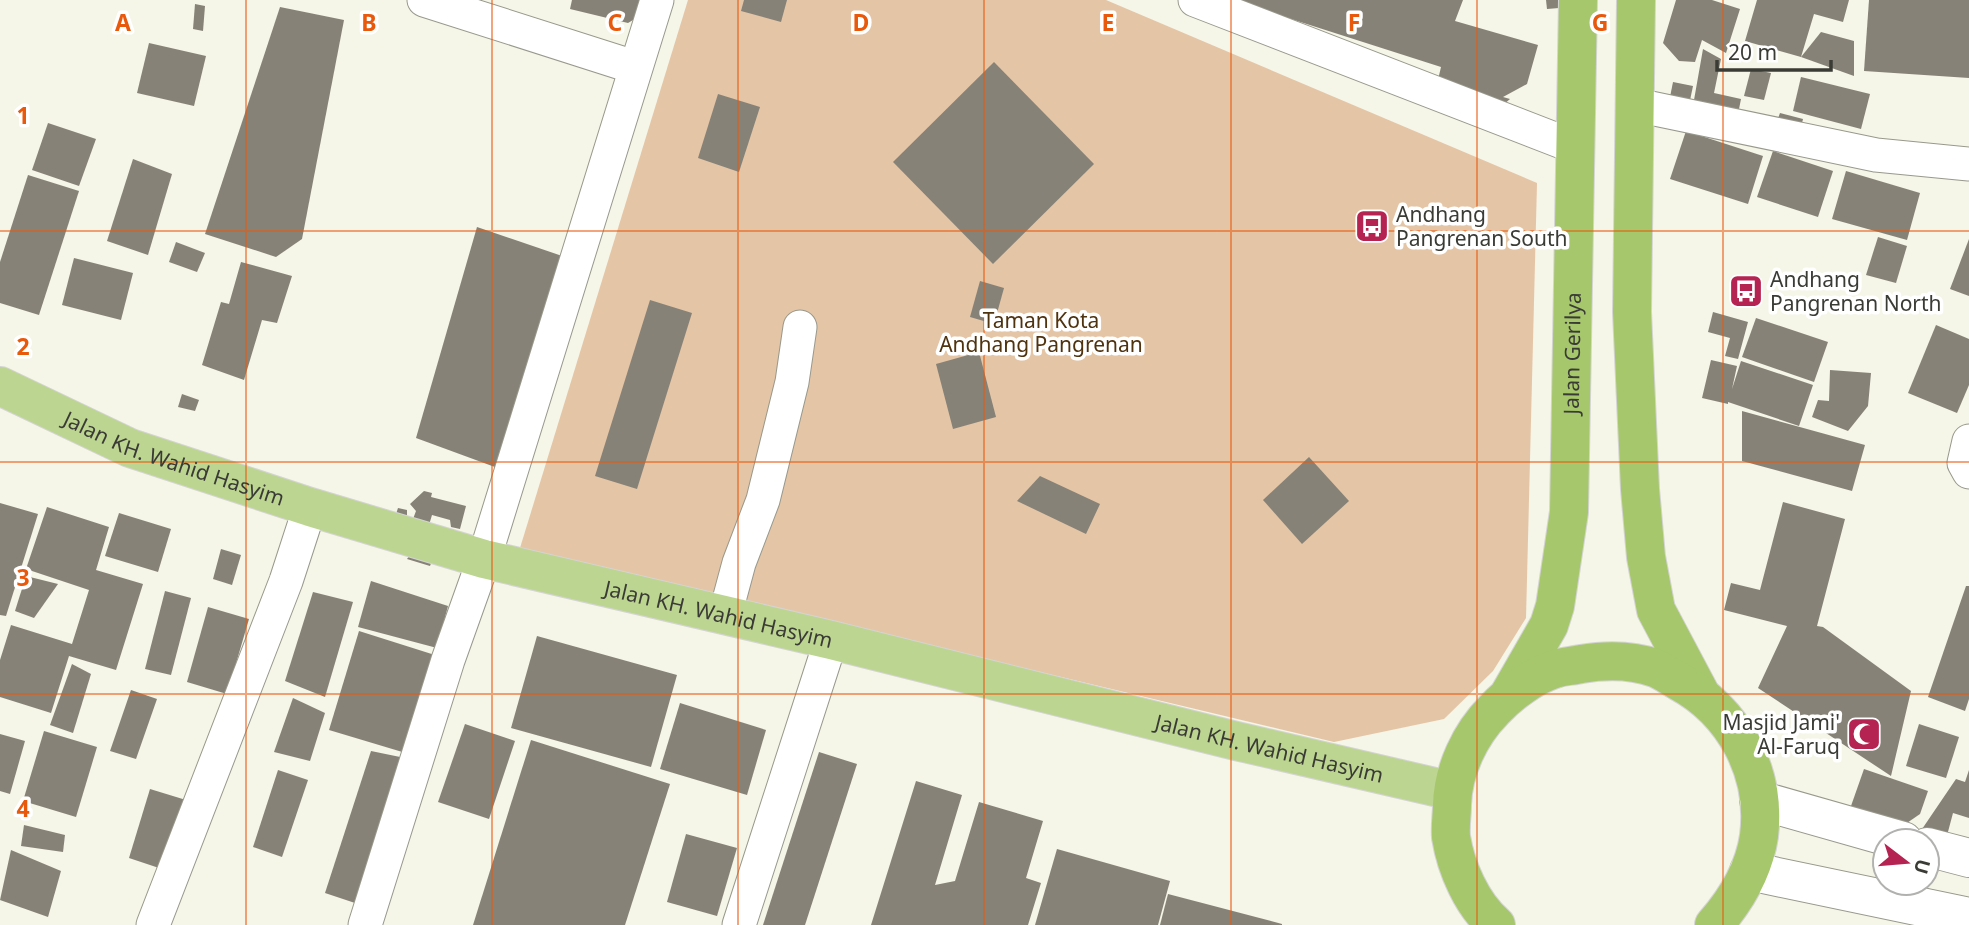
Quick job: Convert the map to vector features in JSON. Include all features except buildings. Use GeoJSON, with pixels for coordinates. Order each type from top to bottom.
{"type":"FeatureCollection","features":[{"type":"Feature","properties":{"kind":"highway","name":"Jalan Gerilya"},"geometry":{"type":"LineString","coordinates":[[1510,693],[1549,625],[1555,606],[1569,512],[1578,0]]}},
{"type":"Feature","properties":{"kind":"highway"},"geometry":{"type":"LineString","coordinates":[[1636,0],[1632,312],[1640,489],[1646,557],[1656,610],[1700,693]]}},
{"type":"Feature","properties":{"kind":"highway"},"geometry":{"type":"LineString","coordinates":[[1492,922],[1464,880],[1451,836],[1452,791],[1463,754],[1483,721],[1510,693],[1554,669],[1605,660],[1655,668],[1700,693],[1730,723],[1750,760],[1759,800],[1759,836],[1749,871],[1732,905],[1714,925]]}},
{"type":"Feature","properties":{"kind":"main road","name":"Jalan KH. Wahid Hasyim"},"geometry":{"type":"LineString","coordinates":[[0,386],[130,448],[484,559],[831,640],[1236,741],[1452,791]]}},
{"type":"Feature","properties":{"kind":"street"},"geometry":{"type":"LineString","coordinates":[[424,0],[635,67]]}},
{"type":"Feature","properties":{"kind":"street"},"geometry":{"type":"LineString","coordinates":[[365,925],[448,660],[484,559],[657,0]]}},
{"type":"Feature","properties":{"kind":"street"},"geometry":{"type":"LineString","coordinates":[[1195,0],[1575,148]]}},
{"type":"Feature","properties":{"kind":"street"},"geometry":{"type":"LineString","coordinates":[[1636,105],[1875,155],[1969,164]]}},
{"type":"Feature","properties":{"kind":"street"},"geometry":{"type":"LineString","coordinates":[[725,615],[763,500],[792,382],[800,327]]}},
{"type":"Feature","properties":{"kind":"street"},"geometry":{"type":"LineString","coordinates":[[1969,441],[1964,463],[1969,472]]}},
{"type":"Feature","properties":{"kind":"street"},"geometry":{"type":"LineString","coordinates":[[153,925],[286,581],[310,506]]}},
{"type":"Feature","properties":{"kind":"street"},"geometry":{"type":"LineString","coordinates":[[739,925],[831,640]]}},
{"type":"Feature","properties":{"kind":"street"},"geometry":{"type":"LineString","coordinates":[[1759,800],[1871,832]]}},
{"type":"Feature","properties":{"kind":"street"},"geometry":{"type":"LineString","coordinates":[[1941,851],[1969,858]]}},
{"type":"Feature","properties":{"kind":"street"},"geometry":{"type":"LineString","coordinates":[[1749,871],[1969,917]]}},
{"type":"Feature","properties":{"kind":"green space","name":"Taman Kota Andhang Pangrenan"},"geometry":{"type":"Polygon","coordinates":[[[688,0],[1106,0],[1537,183],[1526,618],[1493,671],[1444,719],[1334,742],[520,548],[688,0]]]}},
{"type":"Feature","properties":{"kind":"place","name":"Andhang Pangrenan South"},"geometry":{"type":"Point","coordinates":[1372,226]}},
{"type":"Feature","properties":{"kind":"place","name":"Andhang Pangrenan North"},"geometry":{"type":"Point","coordinates":[1746,291]}},
{"type":"Feature","properties":{"kind":"place","name":"Masjid Jami' Al-Faruq"},"geometry":{"type":"Point","coordinates":[1864,734]}}]}
